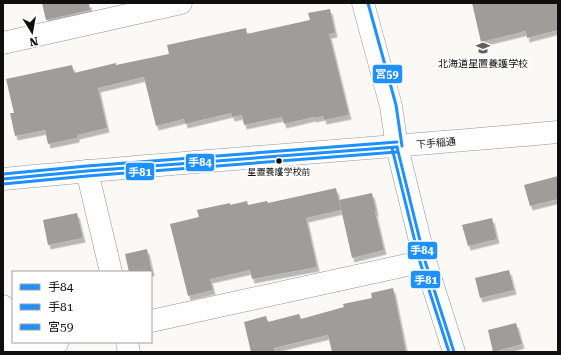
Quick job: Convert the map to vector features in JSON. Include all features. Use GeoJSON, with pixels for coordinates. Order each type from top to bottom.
{"type":"FeatureCollection","features":[{"type":"Feature","properties":{"kind":"street"},"geometry":{"type":"LineString","coordinates":[[3,43],[181,3]]}},
{"type":"Feature","properties":{"kind":"street"},"geometry":{"type":"LineString","coordinates":[[363,3],[391,106],[398,147],[425,261],[454,352]]}},
{"type":"Feature","properties":{"kind":"street","name":"下手稲通"},"geometry":{"type":"LineString","coordinates":[[3,180],[87,171],[398,147],[558,132]]}},
{"type":"Feature","properties":{"kind":"street"},"geometry":{"type":"LineString","coordinates":[[87,171],[111,271]]}},
{"type":"Feature","properties":{"kind":"street"},"geometry":{"type":"LineString","coordinates":[[152,321],[425,261]]}},
{"type":"Feature","properties":{"kind":"street"},"geometry":{"type":"LineString","coordinates":[[3,306],[14,352],[54,343]]}},
{"type":"Feature","properties":{"kind":"building"},"geometry":{"type":"Polygon","coordinates":[[[42,3],[89,3],[90,10],[46,20],[42,3]]]}},
{"type":"Feature","properties":{"kind":"building"},"geometry":{"type":"Polygon","coordinates":[[[472,3],[558,3],[558,30],[527,38],[526,31],[481,42],[472,3]]]}},
{"type":"Feature","properties":{"kind":"building"},"geometry":{"type":"Polygon","coordinates":[[[330,9],[335,33],[329,34],[349,115],[324,120],[323,116],[313,117],[284,124],[282,117],[244,125],[242,115],[232,117],[231,113],[185,124],[184,119],[156,126],[144,77],[98,88],[107,128],[77,135],[77,138],[48,144],[45,130],[15,136],[10,113],[14,113],[6,79],[72,65],[74,73],[116,63],[116,65],[169,54],[167,45],[246,28],[247,34],[310,20],[308,13],[330,9]]]}},
{"type":"Feature","properties":{"kind":"building"},"geometry":{"type":"Polygon","coordinates":[[[558,176],[558,199],[530,206],[524,185],[558,176]]]}},
{"type":"Feature","properties":{"kind":"building"},"geometry":{"type":"Polygon","coordinates":[[[336,188],[341,210],[306,218],[317,267],[252,279],[250,270],[210,279],[213,290],[188,296],[170,224],[199,217],[197,210],[247,201],[248,205],[267,201],[268,203],[336,188]]]}},
{"type":"Feature","properties":{"kind":"building"},"geometry":{"type":"Polygon","coordinates":[[[372,193],[384,250],[352,258],[339,200],[372,193]]]}},
{"type":"Feature","properties":{"kind":"building"},"geometry":{"type":"Polygon","coordinates":[[[77,213],[83,238],[48,245],[43,220],[77,213]]]}},
{"type":"Feature","properties":{"kind":"building"},"geometry":{"type":"Polygon","coordinates":[[[492,218],[497,239],[468,246],[462,225],[492,218]]]}},
{"type":"Feature","properties":{"kind":"building"},"geometry":{"type":"Polygon","coordinates":[[[147,249],[152,271],[129,271],[125,254],[147,249]]]}},
{"type":"Feature","properties":{"kind":"building"},"geometry":{"type":"Polygon","coordinates":[[[509,270],[514,290],[480,298],[475,278],[509,270]]]}},
{"type":"Feature","properties":{"kind":"building"},"geometry":{"type":"Polygon","coordinates":[[[393,288],[406,352],[332,352],[328,335],[274,348],[275,352],[251,352],[244,322],[266,316],[268,322],[299,314],[301,319],[344,307],[343,304],[372,298],[371,293],[393,288]]]}},
{"type":"Feature","properties":{"kind":"building"},"geometry":{"type":"Polygon","coordinates":[[[516,323],[522,344],[493,352],[488,330],[516,323]]]}},
{"type":"Feature","properties":{"kind":"transit line","name":"宮59"},"geometry":{"type":"LineString","coordinates":[[368,3],[396,105],[402,146]]}},
{"type":"Feature","properties":{"kind":"transit line","name":"宮59"},"geometry":{"type":"LineString","coordinates":[[3,174],[397,142]]}},
{"type":"Feature","properties":{"kind":"transit line","name":"手84"},"geometry":{"type":"LineString","coordinates":[[397,147],[425,261],[454,352]]}},
{"type":"Feature","properties":{"kind":"transit line","name":"手84"},"geometry":{"type":"LineString","coordinates":[[3,179],[397,147]]}},
{"type":"Feature","properties":{"kind":"transit line","name":"手81"},"geometry":{"type":"LineString","coordinates":[[392,148],[420,262],[449,352]]}},
{"type":"Feature","properties":{"kind":"transit line","name":"手81"},"geometry":{"type":"LineString","coordinates":[[3,184],[397,152]]}},
{"type":"Feature","properties":{"kind":"place","name":"北海道星置養護学校"},"geometry":{"type":"Point","coordinates":[483,48]}},
{"type":"Feature","properties":{"kind":"place","name":"星置養護学校前"},"geometry":{"type":"Point","coordinates":[279,161]}}]}
